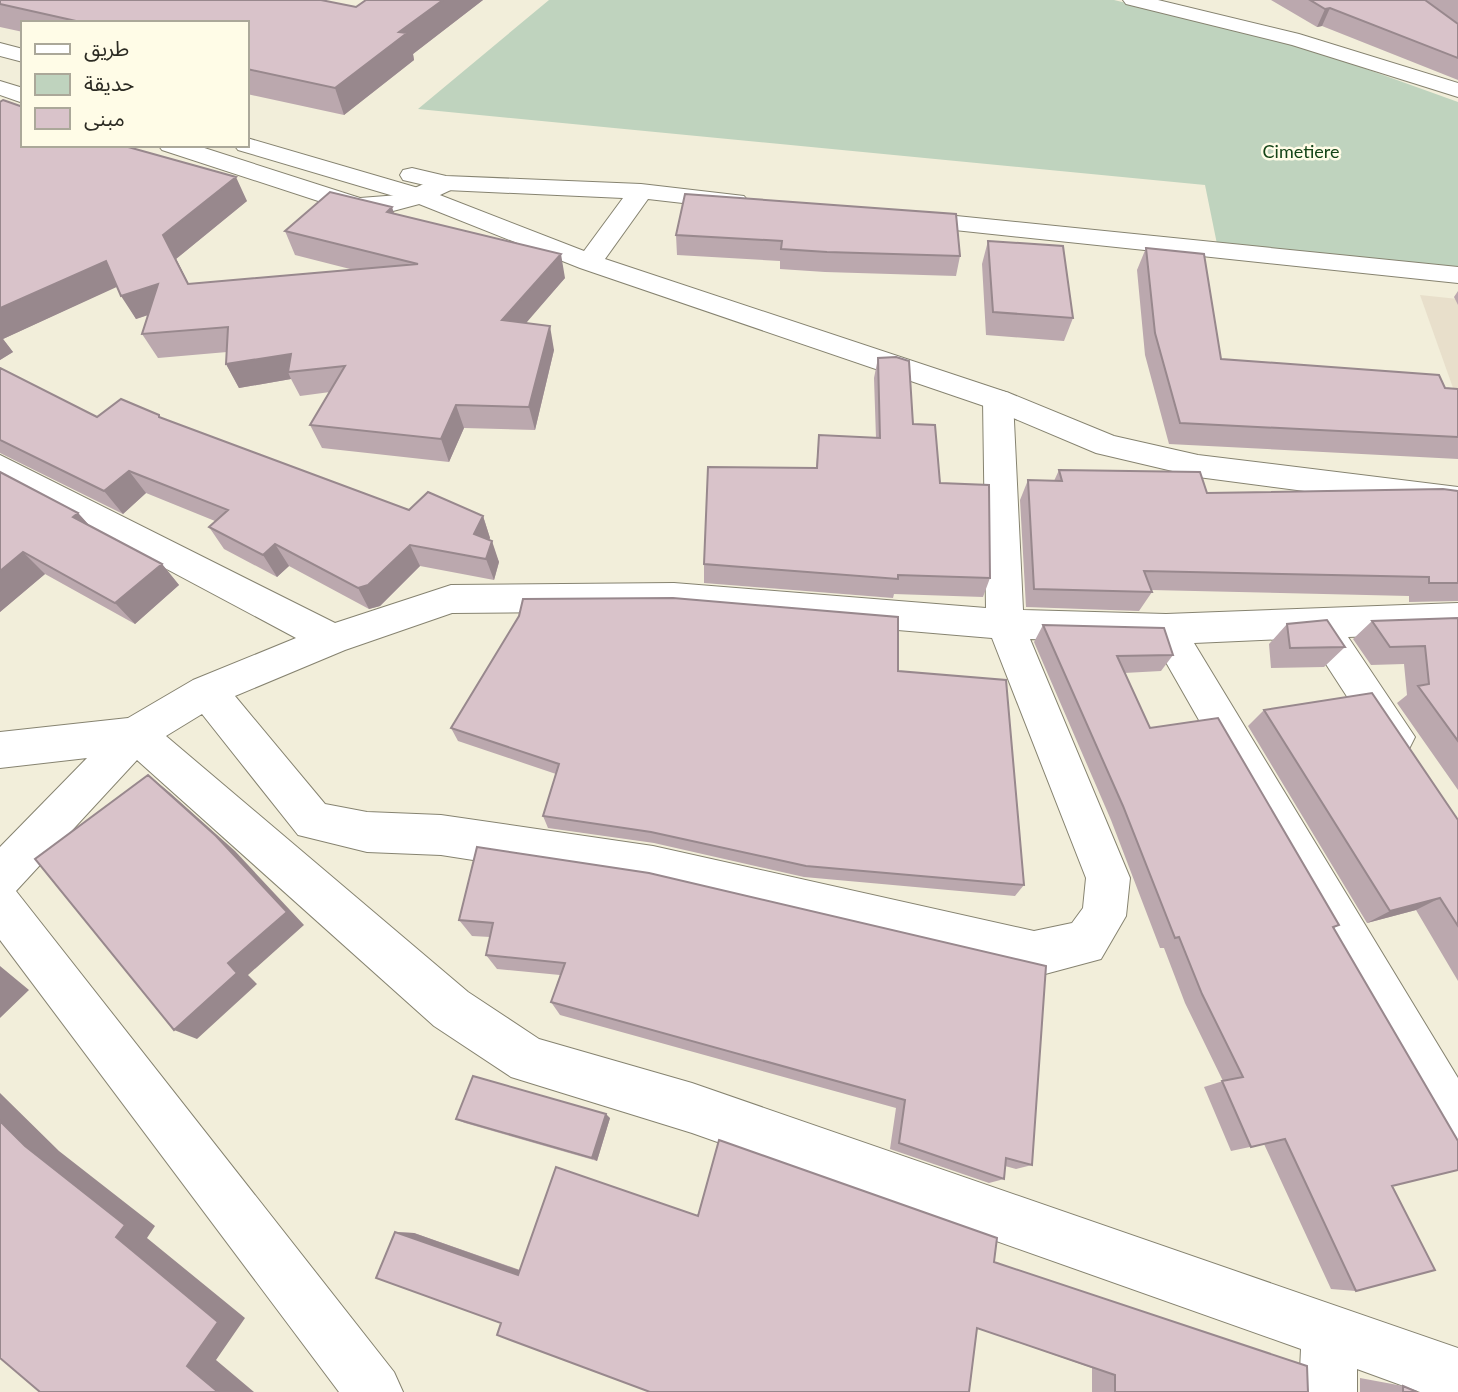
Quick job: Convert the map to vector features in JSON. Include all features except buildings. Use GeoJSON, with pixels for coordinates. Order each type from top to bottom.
{"type":"FeatureCollection","features":[{"type":"Feature","properties":{"kind":"street"},"geometry":{"type":"LineString","coordinates":[[1133,0],[1299,40],[1458,90]]}},
{"type":"Feature","properties":{"kind":"street"},"geometry":{"type":"LineString","coordinates":[[1,49],[21,55]]}},
{"type":"Feature","properties":{"kind":"street"},"geometry":{"type":"LineString","coordinates":[[0,71],[21,77]]}},
{"type":"Feature","properties":{"kind":"street"},"geometry":{"type":"LineString","coordinates":[[0,88],[21,95]]}},
{"type":"Feature","properties":{"kind":"street"},"geometry":{"type":"LineString","coordinates":[[248,125],[434,190],[589,261],[998,400],[1107,445],[1198,466],[1458,499]]}},
{"type":"Feature","properties":{"kind":"street"},"geometry":{"type":"LineString","coordinates":[[248,145],[434,190],[641,191],[766,204]]}},
{"type":"Feature","properties":{"kind":"street"},"geometry":{"type":"LineString","coordinates":[[176,147],[340,202],[390,206],[434,190]]}},
{"type":"Feature","properties":{"kind":"street"},"geometry":{"type":"LineString","coordinates":[[589,261],[641,191]]}},
{"type":"Feature","properties":{"kind":"street"},"geometry":{"type":"LineString","coordinates":[[877,215],[1458,275]]}},
{"type":"Feature","properties":{"kind":"street"},"geometry":{"type":"LineString","coordinates":[[207,691],[313,821],[367,832],[441,835],[653,867],[1034,954],[1085,943],[1104,916],[1108,878],[1005,624],[998,400]]}},
{"type":"Feature","properties":{"kind":"street"},"geometry":{"type":"LineString","coordinates":[[0,466],[332,639]]}},
{"type":"Feature","properties":{"kind":"street"},"geometry":{"type":"LineString","coordinates":[[0,877],[135,735],[207,691],[332,639],[451,599],[674,597],[1005,624],[1166,629],[1458,618]]}},
{"type":"Feature","properties":{"kind":"street"},"geometry":{"type":"LineString","coordinates":[[1320,625],[1412,762]]}},
{"type":"Feature","properties":{"kind":"street"},"geometry":{"type":"LineString","coordinates":[[1166,629],[1458,1125]]}},
{"type":"Feature","properties":{"kind":"street"},"geometry":{"type":"LineString","coordinates":[[0,750],[135,735],[198,787],[450,1009],[528,1060],[692,1108],[1458,1377]]}},
{"type":"Feature","properties":{"kind":"street"},"geometry":{"type":"LineString","coordinates":[[0,906],[26,936],[374,1392]]}},
{"type":"Feature","properties":{"kind":"street"},"geometry":{"type":"LineString","coordinates":[[1328,1392],[1329,1331]]}},
{"type":"Feature","properties":{"kind":"shaded area"},"geometry":{"type":"Polygon","coordinates":[[[1420,295],[1458,299],[1458,402],[1420,295]]]}},
{"type":"Feature","properties":{"kind":"green space","name":"Cimetiere"},"geometry":{"type":"Polygon","coordinates":[[[549,0],[1114,0],[1297,44],[1458,102],[1458,269],[1217,244],[1205,185],[418,109],[549,0]]]}}]}
